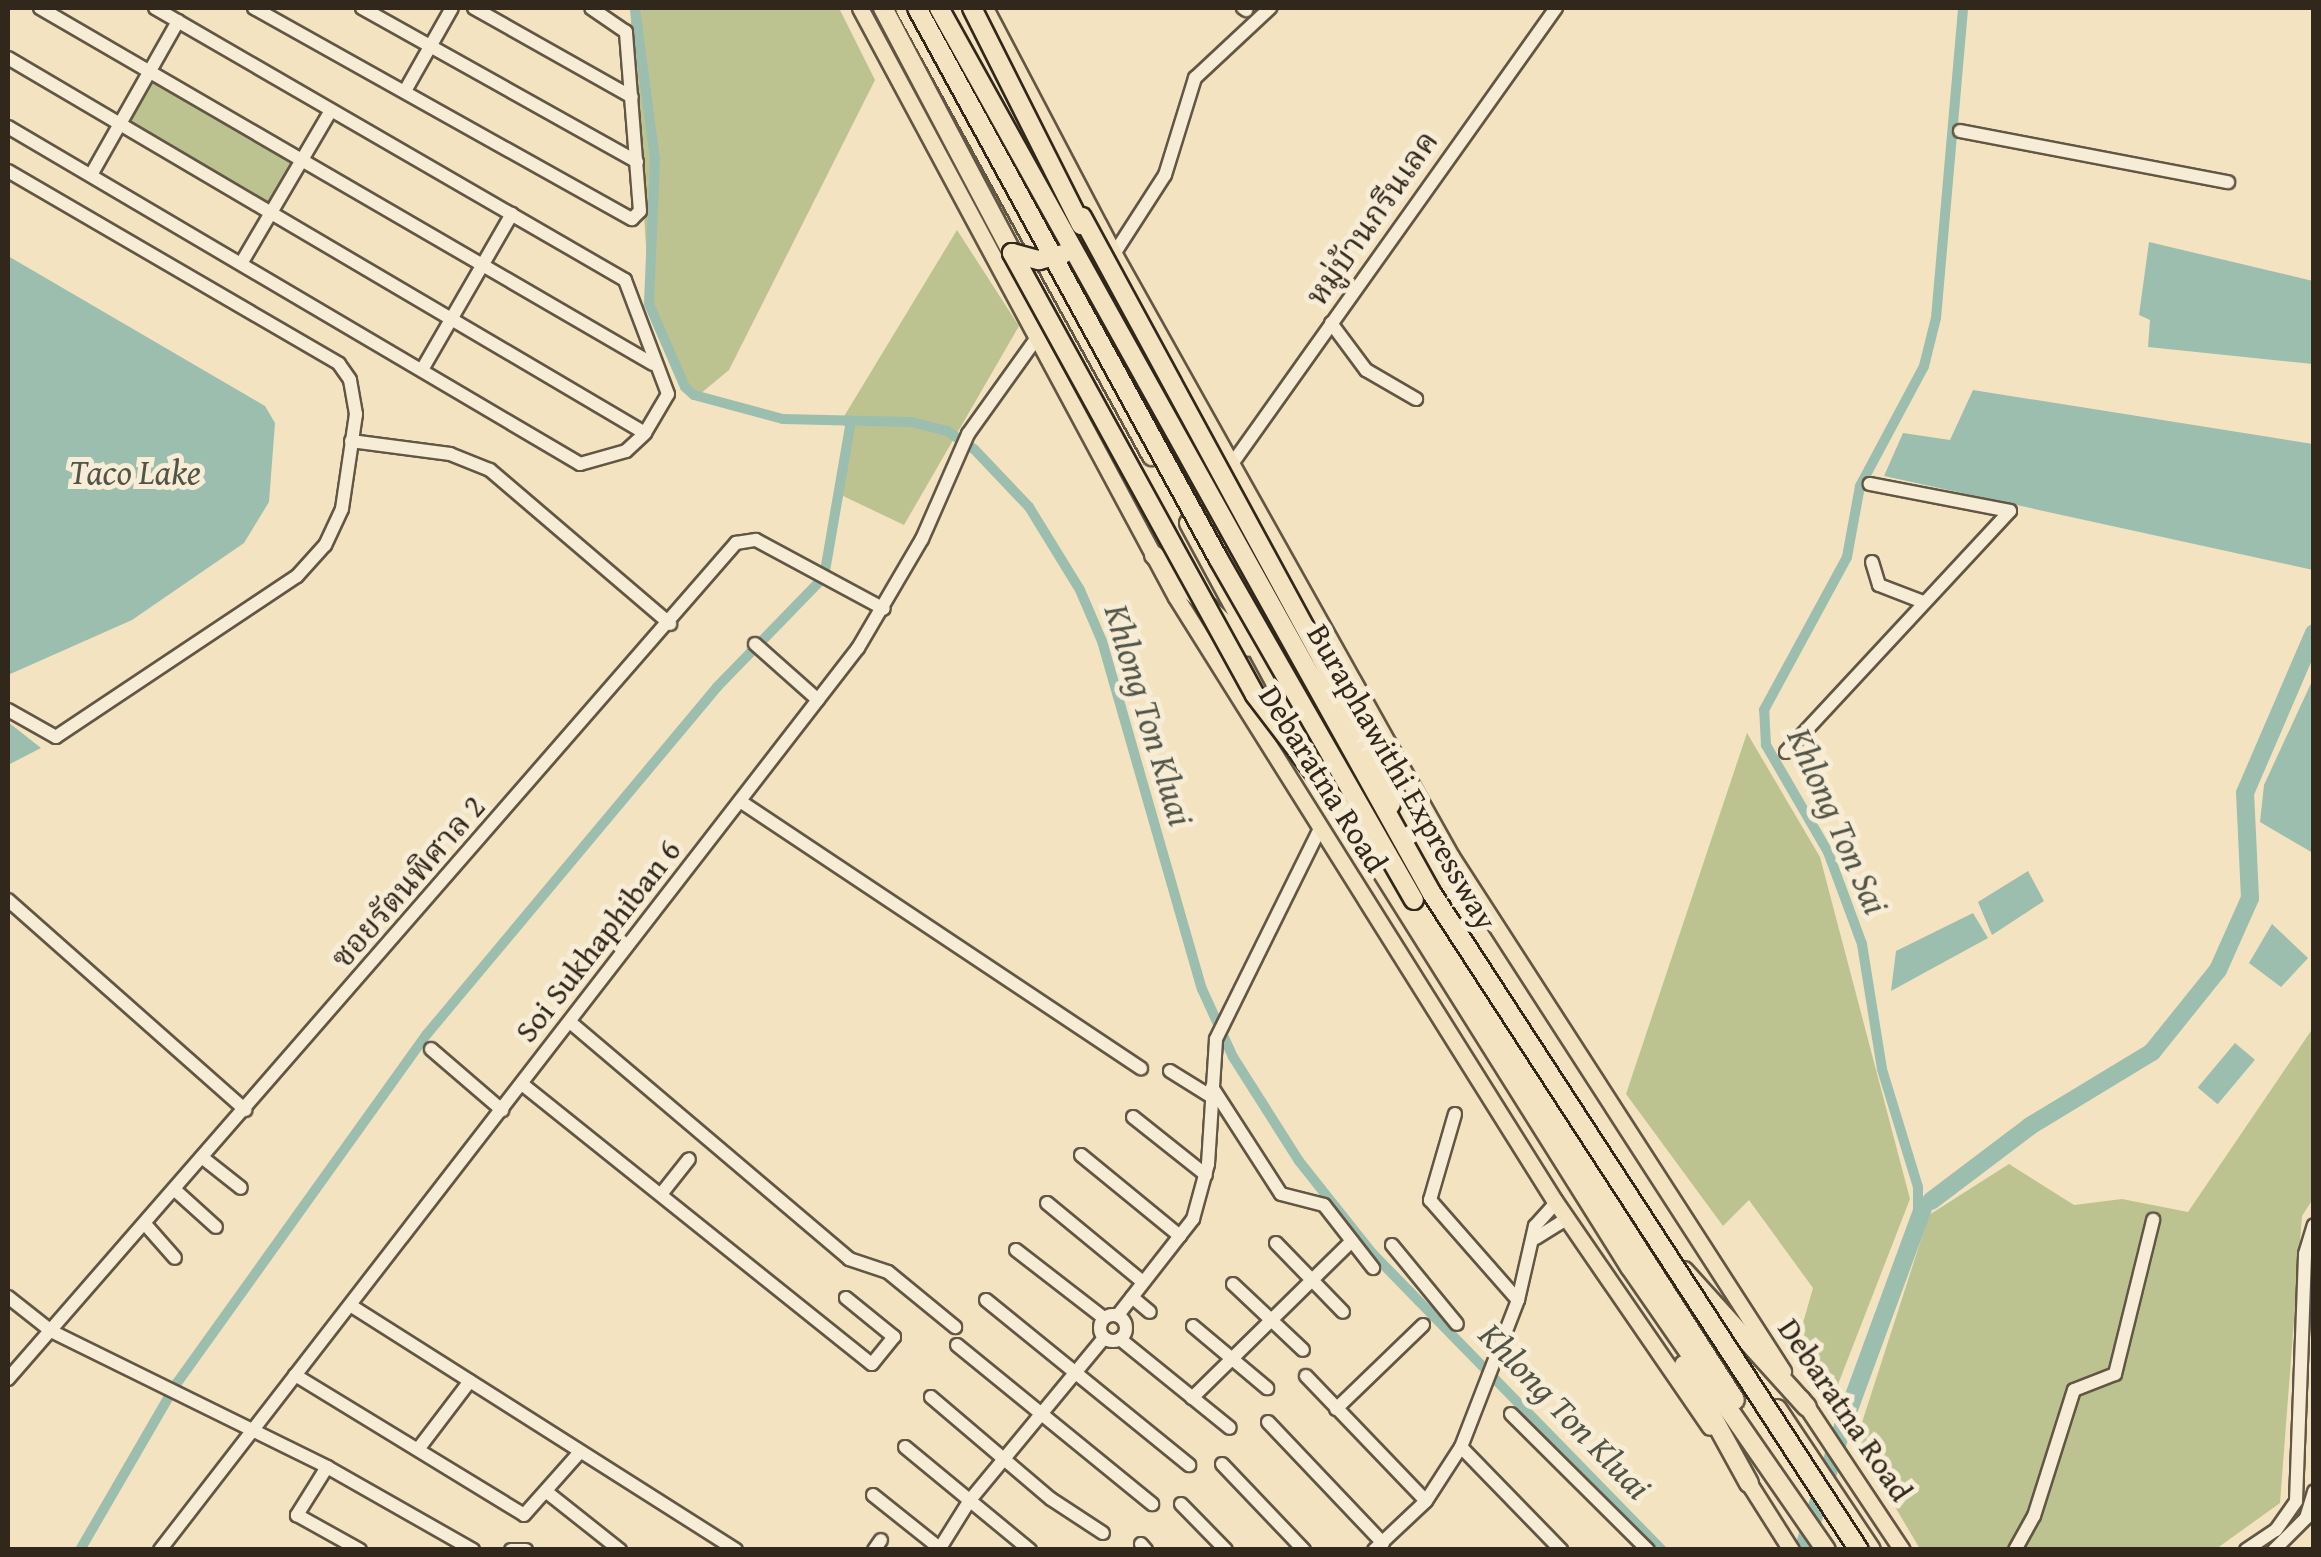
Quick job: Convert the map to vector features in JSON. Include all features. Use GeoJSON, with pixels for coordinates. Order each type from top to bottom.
{"type":"FeatureCollection","features":[{"type":"Feature","properties":{"kind":"highway"},"geometry":{"type":"LineString","coordinates":[[883,8],[1255,695],[1422,896]]}},
{"type":"Feature","properties":{"kind":"highway","name":"Debaratna Road"},"geometry":{"type":"LineString","coordinates":[[906,8],[1260,658],[1426,946],[1630,1267],[1817,1538]]}},
{"type":"Feature","properties":{"kind":"highway","name":"Buraphawithi Expressway"},"geometry":{"type":"LineString","coordinates":[[917,8],[1227,575],[1422,896],[1836,1550]]}},
{"type":"Feature","properties":{"kind":"highway","name":"Debaratna Road"},"geometry":{"type":"LineString","coordinates":[[943,8],[1350,744],[1680,1266],[1871,1550]]}},
{"type":"Feature","properties":{"kind":"highway","name":"Buraphawithi Expressway"},"geometry":{"type":"LineString","coordinates":[[943,8],[1422,896],[1859,1550]]}},
{"type":"Feature","properties":{"kind":"highway"},"geometry":{"type":"LineString","coordinates":[[972,8],[1322,659],[1422,896]]}},
{"type":"Feature","properties":{"kind":"highway"},"geometry":{"type":"LineString","coordinates":[[1012,252],[1056,258],[1078,239],[1082,217]]}},
{"type":"Feature","properties":{"kind":"highway"},"geometry":{"type":"LineString","coordinates":[[1154,555],[1260,658]]}},
{"type":"Feature","properties":{"kind":"highway"},"geometry":{"type":"LineString","coordinates":[[1680,1266],[1812,1415]]}},
{"type":"Feature","properties":{"kind":"highway"},"geometry":{"type":"LineString","coordinates":[[1630,1267],[1749,1482]]}},
{"type":"Feature","properties":{"kind":"main road","name":"Debaratna Road"},"geometry":{"type":"LineString","coordinates":[[860,8],[1154,555],[1320,829],[1556,1203],[1749,1482],[1791,1550]]}},
{"type":"Feature","properties":{"kind":"main road","name":"Debaratna Road"},"geometry":{"type":"LineString","coordinates":[[985,8],[1114,254],[1489,919],[1902,1550]]}},
{"type":"Feature","properties":{"kind":"street"},"geometry":{"type":"LineString","coordinates":[[40,8],[305,158],[653,364]]}},
{"type":"Feature","properties":{"kind":"street"},"geometry":{"type":"LineString","coordinates":[[8,127],[423,368],[580,464],[626,451],[644,433],[668,398],[625,280],[154,8]]}},
{"type":"Feature","properties":{"kind":"street"},"geometry":{"type":"LineString","coordinates":[[254,8],[632,218],[640,211],[626,32],[591,8]]}},
{"type":"Feature","properties":{"kind":"street"},"geometry":{"type":"LineString","coordinates":[[362,8],[637,162]]}},
{"type":"Feature","properties":{"kind":"street"},"geometry":{"type":"LineString","coordinates":[[405,92],[452,8]]}},
{"type":"Feature","properties":{"kind":"street"},"geometry":{"type":"LineString","coordinates":[[474,8],[632,97]]}},
{"type":"Feature","properties":{"kind":"street"},"geometry":{"type":"LineString","coordinates":[[1114,254],[1165,176],[1195,78],[1270,8]]}},
{"type":"Feature","properties":{"kind":"street","name":"หมู่บ้านกรีนเลค"},"geometry":{"type":"LineString","coordinates":[[1234,461],[1556,8]]}},
{"type":"Feature","properties":{"kind":"street"},"geometry":{"type":"LineString","coordinates":[[91,175],[178,20]]}},
{"type":"Feature","properties":{"kind":"street"},"geometry":{"type":"LineString","coordinates":[[8,58],[644,433]]}},
{"type":"Feature","properties":{"kind":"street"},"geometry":{"type":"LineString","coordinates":[[242,262],[332,110]]}},
{"type":"Feature","properties":{"kind":"street"},"geometry":{"type":"LineString","coordinates":[[1960,131],[2228,182]]}},
{"type":"Feature","properties":{"kind":"street"},"geometry":{"type":"LineString","coordinates":[[8,170],[339,364],[354,392],[348,487],[335,528],[298,576],[56,737],[8,710]]}},
{"type":"Feature","properties":{"kind":"street"},"geometry":{"type":"LineString","coordinates":[[423,368],[512,214]]}},
{"type":"Feature","properties":{"kind":"street"},"geometry":{"type":"LineString","coordinates":[[1331,323],[1366,370],[1416,399]]}},
{"type":"Feature","properties":{"kind":"street","name":"Soi Sukhaphiban 6"},"geometry":{"type":"LineString","coordinates":[[160,1550],[884,610],[968,434],[1036,339]]}},
{"type":"Feature","properties":{"kind":"street"},"geometry":{"type":"LineString","coordinates":[[351,441],[450,454],[490,470],[670,624]]}},
{"type":"Feature","properties":{"kind":"street"},"geometry":{"type":"LineString","coordinates":[[1786,752],[2010,511],[1870,484]]}},
{"type":"Feature","properties":{"kind":"street","name":"ซอยรัตนพิศาล 2"},"geometry":{"type":"LineString","coordinates":[[8,1379],[670,624],[736,543],[746,539],[832,579],[884,610]]}},
{"type":"Feature","properties":{"kind":"street"},"geometry":{"type":"LineString","coordinates":[[1872,562],[1879,585],[1922,602]]}},
{"type":"Feature","properties":{"kind":"street"},"geometry":{"type":"LineString","coordinates":[[754,644],[818,700]]}},
{"type":"Feature","properties":{"kind":"street"},"geometry":{"type":"LineString","coordinates":[[740,801],[1141,1068]]}},
{"type":"Feature","properties":{"kind":"street"},"geometry":{"type":"LineString","coordinates":[[873,1495],[941,1549],[970,1500],[1104,1338],[1111,1317],[1132,1297],[1193,1218],[1206,1175],[1219,1032],[1320,829]]}},
{"type":"Feature","properties":{"kind":"street"},"geometry":{"type":"LineString","coordinates":[[8,900],[245,1110]]}},
{"type":"Feature","properties":{"kind":"street"},"geometry":{"type":"LineString","coordinates":[[570,1022],[849,1259],[888,1272],[955,1327]]}},
{"type":"Feature","properties":{"kind":"street"},"geometry":{"type":"LineString","coordinates":[[431,1049],[502,1110]]}},
{"type":"Feature","properties":{"kind":"street"},"geometry":{"type":"LineString","coordinates":[[1170,1071],[1212,1092],[1281,1194],[1297,1203],[1324,1205],[1373,1268]]}},
{"type":"Feature","properties":{"kind":"street"},"geometry":{"type":"LineString","coordinates":[[522,1084],[872,1364],[894,1338],[846,1298]]}},
{"type":"Feature","properties":{"kind":"street"},"geometry":{"type":"LineString","coordinates":[[1455,1114],[1430,1200],[1518,1300]]}},
{"type":"Feature","properties":{"kind":"street"},"geometry":{"type":"LineString","coordinates":[[1133,1117],[1206,1175]]}},
{"type":"Feature","properties":{"kind":"street"},"geometry":{"type":"LineString","coordinates":[[1081,1154],[1180,1236]]}},
{"type":"Feature","properties":{"kind":"street"},"geometry":{"type":"LineString","coordinates":[[203,1158],[241,1188]]}},
{"type":"Feature","properties":{"kind":"street"},"geometry":{"type":"LineString","coordinates":[[662,1193],[689,1160]]}},
{"type":"Feature","properties":{"kind":"street"},"geometry":{"type":"LineString","coordinates":[[175,1190],[216,1227]]}},
{"type":"Feature","properties":{"kind":"street"},"geometry":{"type":"LineString","coordinates":[[1047,1202],[1143,1282]]}},
{"type":"Feature","properties":{"kind":"street"},"geometry":{"type":"LineString","coordinates":[[1268,1422],[1378,1546],[1426,1501],[1461,1446],[1518,1300],[1536,1238],[1535,1226],[1556,1203]]}},
{"type":"Feature","properties":{"kind":"street"},"geometry":{"type":"LineString","coordinates":[[1536,1238],[1567,1219]]}},
{"type":"Feature","properties":{"kind":"street"},"geometry":{"type":"LineString","coordinates":[[2015,1550],[2034,1516],[2074,1390],[2114,1374],[2154,1220]]}},
{"type":"Feature","properties":{"kind":"street"},"geometry":{"type":"LineString","coordinates":[[145,1224],[176,1258]]}},
{"type":"Feature","properties":{"kind":"street"},"geometry":{"type":"LineString","coordinates":[[2246,1550],[2276,1530],[2296,1501],[2305,1254],[2314,1225]]}},
{"type":"Feature","properties":{"kind":"street"},"geometry":{"type":"LineString","coordinates":[[1192,1398],[1352,1240]]}},
{"type":"Feature","properties":{"kind":"street"},"geometry":{"type":"LineString","coordinates":[[1276,1243],[1343,1312]]}},
{"type":"Feature","properties":{"kind":"street"},"geometry":{"type":"LineString","coordinates":[[1392,1245],[1458,1324]]}},
{"type":"Feature","properties":{"kind":"street"},"geometry":{"type":"LineString","coordinates":[[1016,1250],[1127,1327],[1120,1340]]}},
{"type":"Feature","properties":{"kind":"street"},"geometry":{"type":"LineString","coordinates":[[1233,1284],[1303,1350]]}},
{"type":"Feature","properties":{"kind":"street"},"geometry":{"type":"LineString","coordinates":[[8,1297],[51,1332],[327,1467],[473,1550]]}},
{"type":"Feature","properties":{"kind":"street"},"geometry":{"type":"LineString","coordinates":[[1132,1297],[1150,1312]]}},
{"type":"Feature","properties":{"kind":"street"},"geometry":{"type":"LineString","coordinates":[[986,1300],[1189,1465]]}},
{"type":"Feature","properties":{"kind":"street"},"geometry":{"type":"LineString","coordinates":[[350,1305],[736,1550]]}},
{"type":"Feature","properties":{"kind":"street"},"geometry":{"type":"LineString","coordinates":[[1193,1326],[1267,1388]]}},
{"type":"Feature","properties":{"kind":"street"},"geometry":{"type":"LineString","coordinates":[[1336,1409],[1422,1326]]}},
{"type":"Feature","properties":{"kind":"street"},"geometry":{"type":"LineString","coordinates":[[1104,1338],[1120,1340],[1230,1428]]}},
{"type":"Feature","properties":{"kind":"street"},"geometry":{"type":"LineString","coordinates":[[957,1345],[1039,1416],[1152,1504]]}},
{"type":"Feature","properties":{"kind":"street"},"geometry":{"type":"LineString","coordinates":[[296,1375],[524,1515],[548,1494],[580,1452]]}},
{"type":"Feature","properties":{"kind":"street"},"geometry":{"type":"LineString","coordinates":[[1306,1376],[1426,1501]]}},
{"type":"Feature","properties":{"kind":"street"},"geometry":{"type":"LineString","coordinates":[[418,1448],[470,1381]]}},
{"type":"Feature","properties":{"kind":"street"},"geometry":{"type":"LineString","coordinates":[[931,1397],[1103,1533]]}},
{"type":"Feature","properties":{"kind":"street"},"geometry":{"type":"LineString","coordinates":[[1511,1414],[1648,1550]]}},
{"type":"Feature","properties":{"kind":"street"},"geometry":{"type":"LineString","coordinates":[[1461,1446],[1561,1550]]}},
{"type":"Feature","properties":{"kind":"street"},"geometry":{"type":"LineString","coordinates":[[905,1448],[1030,1550]]}},
{"type":"Feature","properties":{"kind":"street"},"geometry":{"type":"LineString","coordinates":[[1222,1464],[1304,1550]]}},
{"type":"Feature","properties":{"kind":"street"},"geometry":{"type":"LineString","coordinates":[[327,1467],[297,1515],[360,1550]]}},
{"type":"Feature","properties":{"kind":"street"},"geometry":{"type":"LineString","coordinates":[[2274,1550],[2306,1518],[2314,1491]]}},
{"type":"Feature","properties":{"kind":"street"},"geometry":{"type":"LineString","coordinates":[[548,1494],[620,1550]]}},
{"type":"Feature","properties":{"kind":"street"},"geometry":{"type":"LineString","coordinates":[[1181,1504],[1226,1550]]}},
{"type":"Feature","properties":{"kind":"street"},"geometry":{"type":"LineString","coordinates":[[511,1550],[526,1550]]}},
{"type":"Feature","properties":{"kind":"green space"},"geometry":{"type":"Polygon","coordinates":[[[630,8],[839,8],[875,80],[729,370],[700,394],[683,383],[650,305],[630,8]]]}},
{"type":"Feature","properties":{"kind":"green space"},"geometry":{"type":"Polygon","coordinates":[[[153,74],[304,158],[275,211],[123,127],[153,74]]]}},
{"type":"Feature","properties":{"kind":"green space"},"geometry":{"type":"Polygon","coordinates":[[[957,230],[1019,326],[904,525],[841,495],[849,429],[840,423],[957,230]]]}},
{"type":"Feature","properties":{"kind":"green space"},"geometry":{"type":"Polygon","coordinates":[[[1747,733],[1820,857],[1910,1199],[1830,1405],[1795,1351],[1813,1288],[1749,1200],[1723,1226],[1626,1094],[1747,733]]]}},
{"type":"Feature","properties":{"kind":"green space"},"geometry":{"type":"Polygon","coordinates":[[[2313,1028],[2313,1199],[2302,1216],[2280,1503],[2216,1549],[1920,1549],[1856,1441],[1929,1215],[2009,1164],[2074,1205],[2122,1199],[2188,1212],[2313,1028]]]}},
{"type":"Feature","properties":{"kind":"water"},"geometry":{"type":"Polygon","coordinates":[[[2149,242],[2313,281],[2313,364],[2148,347],[2150,320],[2139,315],[2149,242]]]}},
{"type":"Feature","properties":{"kind":"water","name":"Taco Lake"},"geometry":{"type":"Polygon","coordinates":[[[8,256],[265,406],[275,423],[269,502],[244,543],[132,620],[8,675],[8,256]]]}},
{"type":"Feature","properties":{"kind":"water"},"geometry":{"type":"Polygon","coordinates":[[[1973,390],[2313,444],[2313,570],[1884,476],[1903,433],[1950,440],[1973,390]]]}},
{"type":"Feature","properties":{"kind":"water"},"geometry":{"type":"Polygon","coordinates":[[[2313,679],[2313,853],[2260,822],[2264,785],[2313,679]]]}},
{"type":"Feature","properties":{"kind":"water"},"geometry":{"type":"Polygon","coordinates":[[[8,722],[41,748],[8,765],[8,722]]]}},
{"type":"Feature","properties":{"kind":"water"},"geometry":{"type":"Polygon","coordinates":[[[2028,871],[2044,901],[1992,935],[1978,902],[2028,871]]]}},
{"type":"Feature","properties":{"kind":"water"},"geometry":{"type":"Polygon","coordinates":[[[1973,913],[1988,938],[1891,991],[1896,951],[1973,913]]]}},
{"type":"Feature","properties":{"kind":"water"},"geometry":{"type":"Polygon","coordinates":[[[2272,924],[2308,958],[2281,987],[2249,963],[2272,924]]]}},
{"type":"Feature","properties":{"kind":"water"},"geometry":{"type":"Polygon","coordinates":[[[2235,1043],[2255,1060],[2218,1104],[2198,1087],[2235,1043]]]}},
{"type":"Feature","properties":{"kind":"waterway","name":"Khlong Ton Kluai"},"geometry":{"type":"LineString","coordinates":[[635,8],[655,160],[649,304],[685,387],[694,395],[783,419],[911,422],[947,431],[974,449],[1029,507],[1080,590],[1102,641],[1202,989],[1233,1057],[1299,1161],[1372,1253],[1662,1550]]}},
{"type":"Feature","properties":{"kind":"waterway","name":"Khlong Ton Sai"},"geometry":{"type":"LineString","coordinates":[[1918,1211],[1918,1187],[1882,1069],[1862,944],[1828,852],[1766,745],[1764,710],[1847,557],[1860,486],[1924,366],[1936,318],[1963,8]]}},
{"type":"Feature","properties":{"kind":"waterway"},"geometry":{"type":"LineString","coordinates":[[80,1550],[177,1383],[427,1034],[717,687],[824,577],[851,421]]}},
{"type":"Feature","properties":{"kind":"waterway"},"geometry":{"type":"LineString","coordinates":[[1931,1201],[2030,1126],[2152,1052],[2218,970],[2250,898],[2245,793],[2314,633]]}},
{"type":"Feature","properties":{"kind":"waterway"},"geometry":{"type":"LineString","coordinates":[[1848,1412],[1923,1208]]}},
{"type":"Feature","properties":{"kind":"waterway"},"geometry":{"type":"LineString","coordinates":[[1803,1550],[1844,1423]]}}]}
